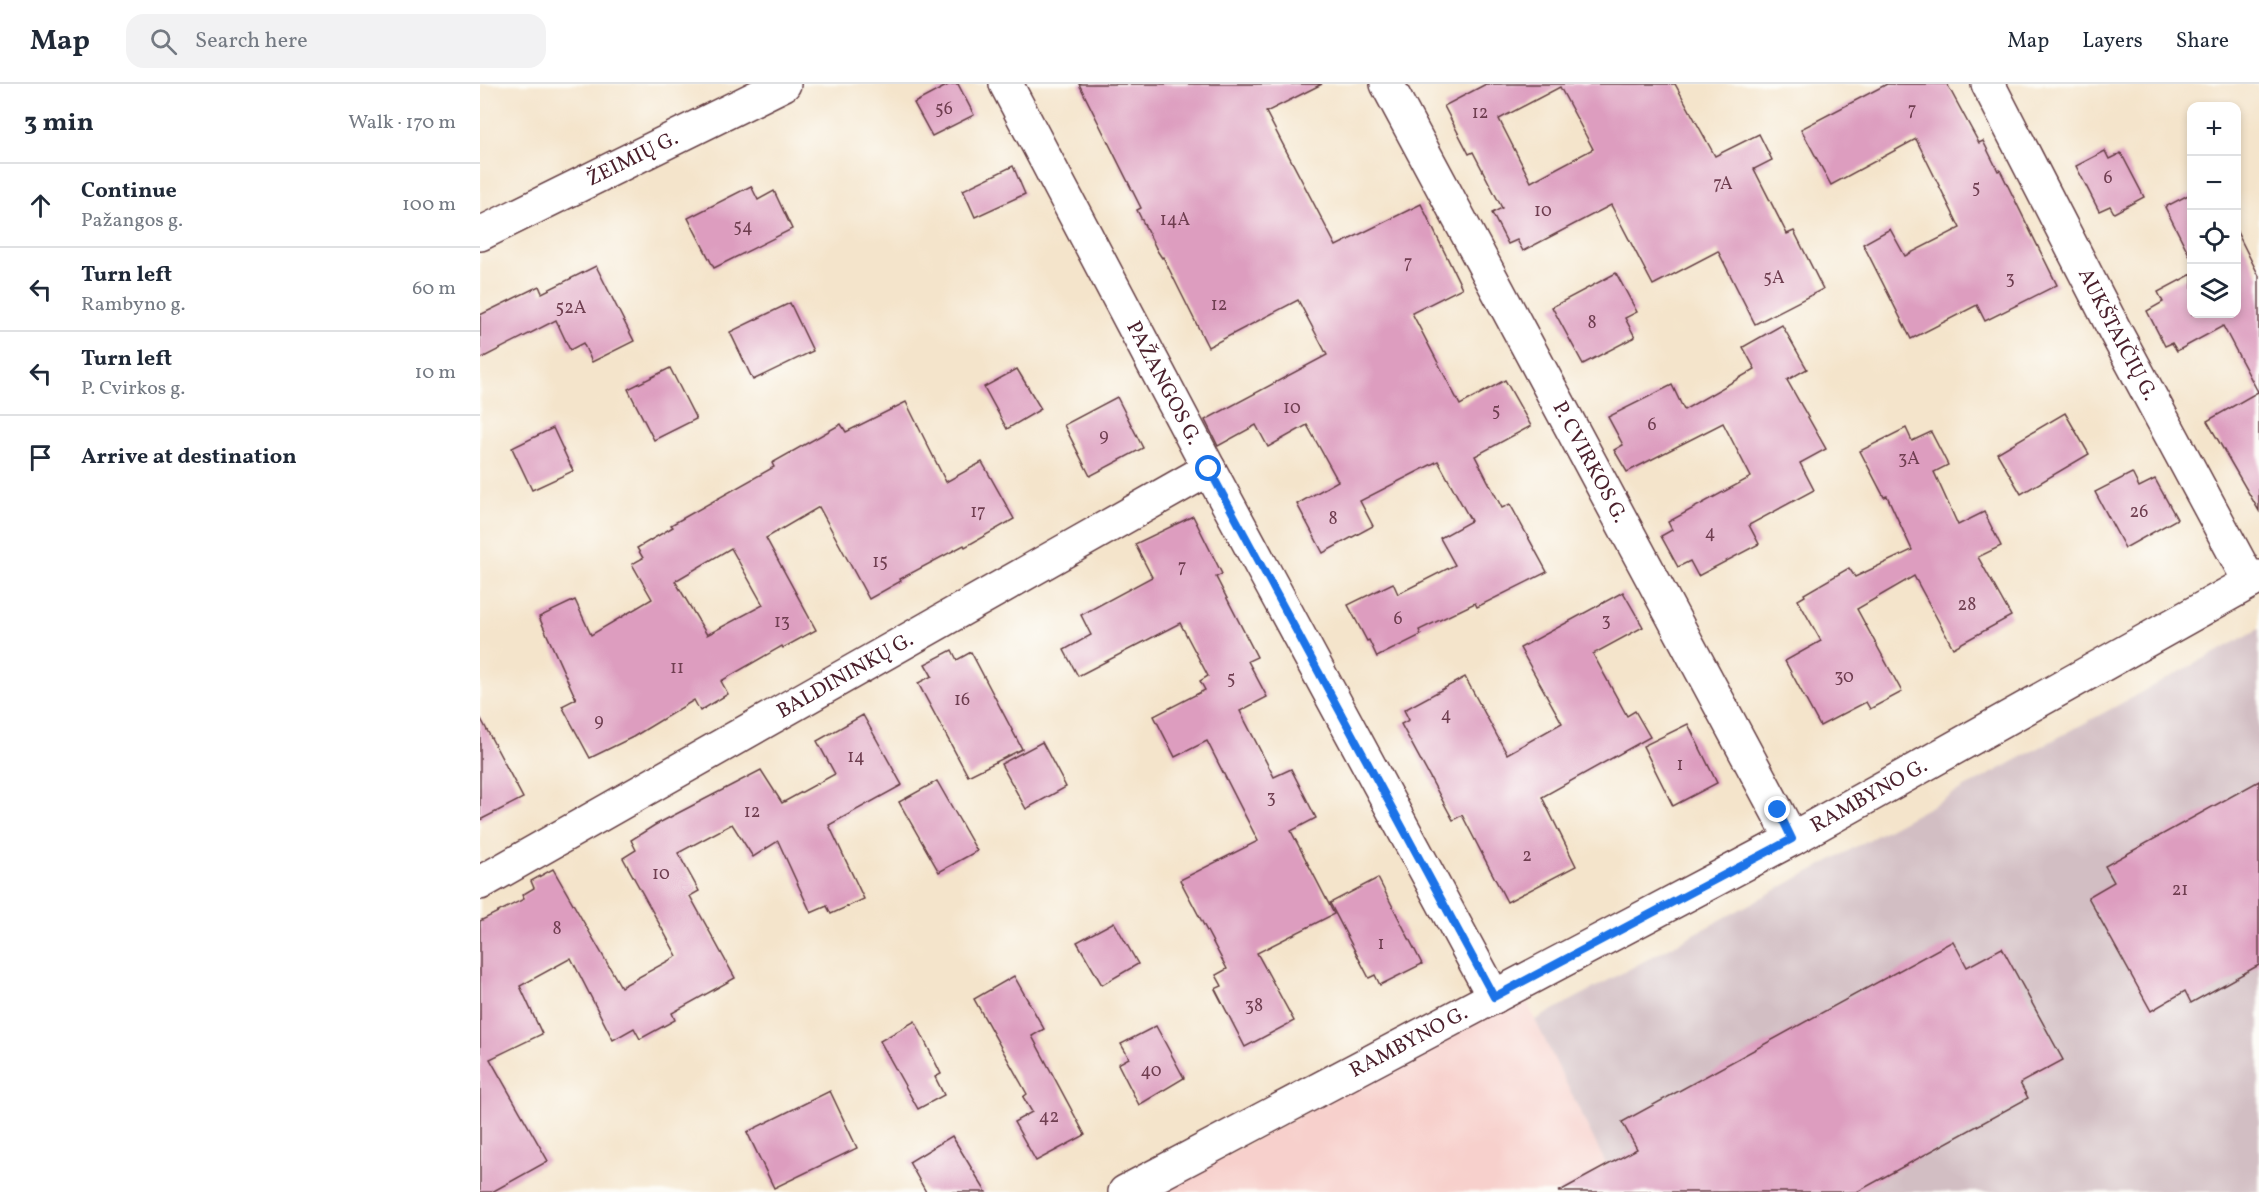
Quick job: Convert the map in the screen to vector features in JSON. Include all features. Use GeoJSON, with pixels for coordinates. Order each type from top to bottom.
{"type":"FeatureCollection","features":[{"type":"Feature","properties":{"kind":"street","name":"ŽEIMIŲ G."},"geometry":{"type":"LineString","coordinates":[[480,234],[784,84]]}},
{"type":"Feature","properties":{"kind":"street","name":"PAŽANGOS G."},"geometry":{"type":"LineString","coordinates":[[1006,84],[1209,469],[1494,997]]}},
{"type":"Feature","properties":{"kind":"street","name":"P. CVIRKOS G."},"geometry":{"type":"LineString","coordinates":[[1387,84],[1792,839]]}},
{"type":"Feature","properties":{"kind":"street","name":"AUKŠTAIČIŲ G."},"geometry":{"type":"LineString","coordinates":[[1988,84],[2115,331],[2255,580]]}},
{"type":"Feature","properties":{"kind":"street","name":"BALDININKŲ G."},"geometry":{"type":"LineString","coordinates":[[480,883],[1209,469]]}},
{"type":"Feature","properties":{"kind":"street","name":"RAMBYNO G."},"geometry":{"type":"LineString","coordinates":[[1125,1192],[1792,839],[2255,580]]}},
{"type":"Feature","properties":{"kind":"shaded area"},"geometry":{"type":"Polygon","coordinates":[[[2259,629],[2259,1192],[1660,1192],[1607,1166],[1535,1020],[2259,629]]]}},
{"type":"Feature","properties":{"kind":"shaded area"},"geometry":{"type":"Polygon","coordinates":[[[1524,994],[1535,1020],[1660,1192],[1159,1192],[1524,994]]]}},
{"type":"Feature","properties":{"kind":"building"},"geometry":{"type":"Polygon","coordinates":[[[950,84],[958,84],[974,115],[932,136],[914,103],[950,84]]]}},
{"type":"Feature","properties":{"kind":"building"},"geometry":{"type":"Polygon","coordinates":[[[1079,84],[1322,84],[1266,112],[1336,246],[1421,204],[1462,288],[1412,313],[1460,405],[1505,380],[1531,426],[1475,456],[1502,508],[1510,504],[1547,572],[1477,607],[1475,603],[1419,630],[1421,635],[1377,657],[1348,605],[1393,583],[1398,594],[1455,565],[1440,538],[1471,521],[1438,461],[1360,501],[1373,526],[1323,553],[1297,504],[1338,481],[1307,425],[1268,447],[1256,425],[1218,446],[1205,420],[1327,355],[1298,300],[1208,347],[1137,210],[1141,208],[1079,84]]]}},
{"type":"Feature","properties":{"kind":"building"},"geometry":{"type":"Polygon","coordinates":[[[1486,84],[1675,84],[1715,156],[1759,134],[1772,160],[1754,169],[1787,234],[1794,231],[1823,289],[1755,324],[1718,251],[1653,285],[1611,205],[1523,251],[1517,240],[1508,244],[1492,213],[1502,208],[1473,152],[1469,154],[1444,106],[1486,84]],[[1560,87],[1499,119],[1531,182],[1593,149],[1560,87]]]}},
{"type":"Feature","properties":{"kind":"building"},"geometry":{"type":"Polygon","coordinates":[[[1887,84],[1947,84],[1979,143],[1983,141],[1998,171],[2000,170],[2057,285],[1985,321],[1977,305],[1911,339],[1863,244],[1890,229],[1905,256],[1960,228],[1916,139],[1831,185],[1801,129],[1887,84]]]}},
{"type":"Feature","properties":{"kind":"building"},"geometry":{"type":"Polygon","coordinates":[[[2105,151],[2109,159],[2121,153],[2144,197],[2114,213],[2110,206],[2099,211],[2076,166],[2105,151]]]}},
{"type":"Feature","properties":{"kind":"building"},"geometry":{"type":"Polygon","coordinates":[[[1013,166],[1025,194],[975,217],[963,190],[1013,166]]]}},
{"type":"Feature","properties":{"kind":"building"},"geometry":{"type":"Polygon","coordinates":[[[751,186],[758,200],[774,191],[792,229],[714,268],[688,218],[751,186]]]}},
{"type":"Feature","properties":{"kind":"building"},"geometry":{"type":"Polygon","coordinates":[[[2187,196],[2187,250],[2165,207],[2187,196]]]}},
{"type":"Feature","properties":{"kind":"building"},"geometry":{"type":"Polygon","coordinates":[[[2241,240],[2259,276],[2259,511],[2207,421],[2258,392],[2223,326],[2177,351],[2172,343],[2165,346],[2147,311],[2163,302],[2158,292],[2187,277],[2187,318],[2241,318],[2241,240]]]}},
{"type":"Feature","properties":{"kind":"building"},"geometry":{"type":"Polygon","coordinates":[[[596,266],[634,341],[592,362],[583,343],[570,350],[556,320],[480,359],[480,315],[539,286],[542,293],[596,266]]]}},
{"type":"Feature","properties":{"kind":"building"},"geometry":{"type":"Polygon","coordinates":[[[1616,273],[1637,312],[1625,318],[1635,337],[1583,364],[1552,307],[1616,273]]]}},
{"type":"Feature","properties":{"kind":"building"},"geometry":{"type":"Polygon","coordinates":[[[790,303],[813,351],[753,380],[730,332],[790,303]]]}},
{"type":"Feature","properties":{"kind":"building"},"geometry":{"type":"Polygon","coordinates":[[[1782,325],[1807,369],[1787,380],[1826,449],[1800,463],[1814,490],[1749,525],[1759,544],[1698,576],[1690,561],[1678,567],[1661,536],[1672,530],[1668,522],[1751,477],[1723,423],[1627,472],[1614,450],[1623,445],[1608,417],[1672,385],[1684,410],[1755,369],[1743,347],[1782,325]]]}},
{"type":"Feature","properties":{"kind":"building"},"geometry":{"type":"Polygon","coordinates":[[[670,368],[696,419],[654,440],[628,389],[670,368]]]}},
{"type":"Feature","properties":{"kind":"building"},"geometry":{"type":"Polygon","coordinates":[[[1017,369],[1041,409],[1007,429],[984,387],[1017,369]]]}},
{"type":"Feature","properties":{"kind":"building"},"geometry":{"type":"Polygon","coordinates":[[[1117,397],[1143,448],[1090,476],[1064,425],[1117,397]]]}},
{"type":"Feature","properties":{"kind":"building"},"geometry":{"type":"Polygon","coordinates":[[[906,402],[946,482],[982,462],[1014,519],[965,547],[964,545],[900,579],[901,581],[869,599],[819,507],[766,538],[816,630],[783,648],[782,646],[721,681],[728,694],[700,711],[694,700],[633,737],[590,758],[562,706],[576,699],[539,617],[575,600],[591,635],[652,599],[632,564],[643,558],[637,548],[673,527],[671,525],[774,467],[772,463],[841,424],[846,432],[906,402]],[[731,548],[675,581],[707,635],[763,605],[731,548]]]}},
{"type":"Feature","properties":{"kind":"building"},"geometry":{"type":"Polygon","coordinates":[[[2065,413],[2089,454],[2021,494],[1997,453],[2065,413]]]}},
{"type":"Feature","properties":{"kind":"building"},"geometry":{"type":"Polygon","coordinates":[[[553,428],[573,471],[532,490],[512,448],[553,428]]]}},
{"type":"Feature","properties":{"kind":"building"},"geometry":{"type":"Polygon","coordinates":[[[1906,428],[1912,441],[1931,432],[1948,465],[1934,472],[1958,525],[1984,512],[2001,546],[1978,557],[2011,616],[1953,648],[1914,576],[1857,609],[1902,692],[1870,709],[1866,702],[1820,726],[1785,661],[1821,641],[1798,600],[1805,596],[1804,594],[1849,568],[1855,577],[1912,550],[1887,496],[1884,497],[1860,451],[1906,428]]]}},
{"type":"Feature","properties":{"kind":"building"},"geometry":{"type":"Polygon","coordinates":[[[2132,473],[2139,487],[2155,479],[2177,519],[2125,548],[2095,492],[2132,473]]]}},
{"type":"Feature","properties":{"kind":"building"},"geometry":{"type":"Polygon","coordinates":[[[1193,516],[1222,574],[1216,577],[1257,657],[1248,661],[1267,697],[1240,711],[1274,777],[1291,769],[1316,818],[1291,831],[1334,914],[1257,953],[1294,1021],[1245,1047],[1215,989],[1222,986],[1216,975],[1227,969],[1180,880],[1258,841],[1207,741],[1175,757],[1154,716],[1205,690],[1200,681],[1208,676],[1180,623],[1078,676],[1064,650],[1091,635],[1081,615],[1152,577],[1135,544],[1193,516]]]}},
{"type":"Feature","properties":{"kind":"building"},"geometry":{"type":"Polygon","coordinates":[[[1623,592],[1643,627],[1593,654],[1627,716],[1635,711],[1650,737],[1542,797],[1576,866],[1507,902],[1462,815],[1453,820],[1401,724],[1409,720],[1404,710],[1465,677],[1507,754],[1562,723],[1520,648],[1623,592]]]}},
{"type":"Feature","properties":{"kind":"building"},"geometry":{"type":"Polygon","coordinates":[[[952,650],[957,660],[971,652],[1022,749],[968,776],[918,683],[932,676],[925,664],[952,650]]]}},
{"type":"Feature","properties":{"kind":"building"},"geometry":{"type":"Polygon","coordinates":[[[863,715],[902,785],[829,825],[864,899],[831,914],[827,906],[811,913],[778,841],[753,857],[732,824],[678,853],[699,891],[690,896],[735,978],[672,1013],[675,1020],[640,1039],[634,1028],[613,1040],[571,958],[520,986],[542,1034],[490,1059],[548,1161],[492,1192],[480,1192],[480,921],[524,899],[522,895],[534,888],[531,881],[553,869],[621,987],[677,956],[623,858],[636,850],[631,840],[655,825],[761,770],[782,803],[835,774],[817,741],[863,715]]]}},
{"type":"Feature","properties":{"kind":"building"},"geometry":{"type":"Polygon","coordinates":[[[480,717],[523,798],[480,820],[480,717]]]}},
{"type":"Feature","properties":{"kind":"building"},"geometry":{"type":"Polygon","coordinates":[[[1688,724],[1717,783],[1673,806],[1643,746],[1688,724]]]}},
{"type":"Feature","properties":{"kind":"building"},"geometry":{"type":"Polygon","coordinates":[[[1042,742],[1066,787],[1026,809],[1001,764],[1042,742]]]}},
{"type":"Feature","properties":{"kind":"building"},"geometry":{"type":"Polygon","coordinates":[[[937,781],[977,851],[939,872],[899,802],[937,781]]]}},
{"type":"Feature","properties":{"kind":"building"},"geometry":{"type":"Polygon","coordinates":[[[2259,781],[2259,965],[2191,1003],[2185,991],[2151,1011],[2088,897],[2114,882],[2105,866],[2259,781]]]}},
{"type":"Feature","properties":{"kind":"building"},"geometry":{"type":"Polygon","coordinates":[[[1378,878],[1422,964],[1380,985],[1375,975],[1369,978],[1330,903],[1378,878]]]}},
{"type":"Feature","properties":{"kind":"building"},"geometry":{"type":"Polygon","coordinates":[[[1114,922],[1138,964],[1102,985],[1077,942],[1114,922]]]}},
{"type":"Feature","properties":{"kind":"building"},"geometry":{"type":"Polygon","coordinates":[[[1953,941],[1967,967],[2002,948],[2063,1060],[2020,1083],[2028,1098],[1857,1192],[1558,1192],[1637,1149],[1622,1122],[1953,941]]]}},
{"type":"Feature","properties":{"kind":"building"},"geometry":{"type":"Polygon","coordinates":[[[1014,976],[1044,1029],[1032,1036],[1085,1135],[1036,1161],[1014,1122],[1032,1112],[1023,1097],[1027,1094],[974,999],[1014,976]]]}},
{"type":"Feature","properties":{"kind":"building"},"geometry":{"type":"Polygon","coordinates":[[[915,1021],[941,1074],[935,1077],[944,1095],[918,1109],[880,1041],[915,1021]]]}},
{"type":"Feature","properties":{"kind":"building"},"geometry":{"type":"Polygon","coordinates":[[[1156,1026],[1184,1078],[1139,1105],[1118,1064],[1129,1058],[1121,1044],[1156,1026]]]}},
{"type":"Feature","properties":{"kind":"building"},"geometry":{"type":"Polygon","coordinates":[[[830,1091],[857,1148],[774,1188],[747,1132],[830,1091]]]}},
{"type":"Feature","properties":{"kind":"building"},"geometry":{"type":"Polygon","coordinates":[[[952,1136],[986,1192],[926,1192],[909,1162],[952,1136]]]}},
{"type":"Feature","properties":{"kind":"route"},"geometry":{"type":"LineString","coordinates":[[1209,469],[1494,997],[1792,839],[1778,810]]}}]}
